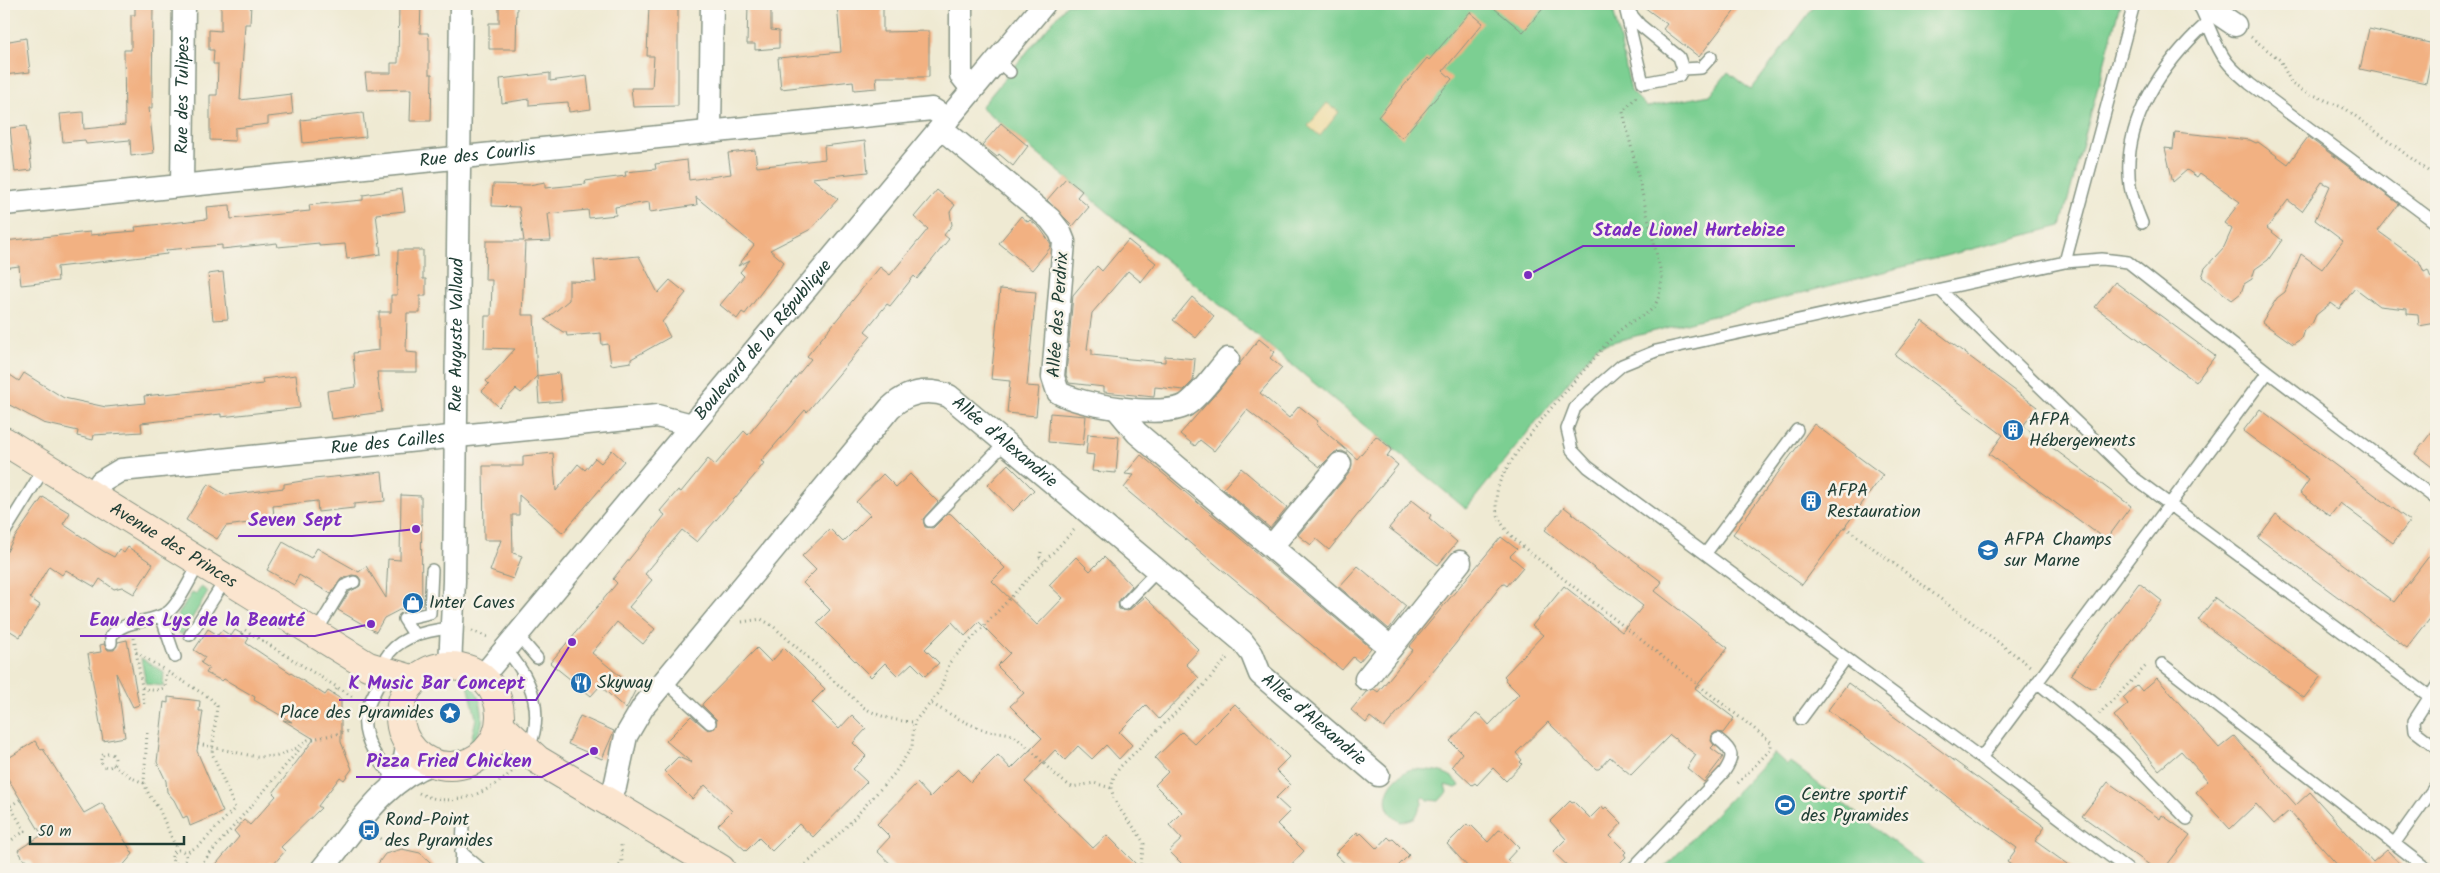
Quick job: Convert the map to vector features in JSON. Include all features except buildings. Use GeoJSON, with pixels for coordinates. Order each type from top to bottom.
{"type":"FeatureCollection","features":[{"type":"Feature","properties":{"kind":"main road","name":"Avenue des Princes"},"geometry":{"type":"LineString","coordinates":[[4,442],[377,672],[416,680]]}},
{"type":"Feature","properties":{"kind":"main road"},"geometry":{"type":"LineString","coordinates":[[450,666],[467,669],[482,677],[498,699],[501,712],[500,725],[494,741],[484,754],[468,763],[457,766],[433,763],[419,755],[408,743],[400,720],[401,707],[406,692],[416,680],[438,667],[450,666]]}},
{"type":"Feature","properties":{"kind":"main road","name":"Avenue des Princes"},"geometry":{"type":"LineString","coordinates":[[377,672],[401,707]]}},
{"type":"Feature","properties":{"kind":"main road"},"geometry":{"type":"LineString","coordinates":[[500,725],[521,761],[607,799],[721,869]]}},
{"type":"Feature","properties":{"kind":"main road"},"geometry":{"type":"LineString","coordinates":[[484,754],[500,755],[533,769],[696,869]]}},
{"type":"Feature","properties":{"kind":"street","name":"Rue des Tulipes"},"geometry":{"type":"LineString","coordinates":[[182,185],[184,4]]}},
{"type":"Feature","properties":{"kind":"street","name":"Rue Auguste Vallaud"},"geometry":{"type":"LineString","coordinates":[[450,666],[456,436],[461,4]]}},
{"type":"Feature","properties":{"kind":"street"},"geometry":{"type":"LineString","coordinates":[[710,130],[712,4]]}},
{"type":"Feature","properties":{"kind":"street"},"geometry":{"type":"LineString","coordinates":[[961,4],[961,75],[972,89]]}},
{"type":"Feature","properties":{"kind":"street","name":"Boulevard de la République"},"geometry":{"type":"LineString","coordinates":[[482,677],[972,89],[1004,66],[1044,4]]}},
{"type":"Feature","properties":{"kind":"street"},"geometry":{"type":"LineString","coordinates":[[2206,13],[2235,25]]}},
{"type":"Feature","properties":{"kind":"street","name":"Rue des Courlis"},"geometry":{"type":"LineString","coordinates":[[4,204],[459,158],[710,130],[932,109],[944,123]]}},
{"type":"Feature","properties":{"kind":"street","name":"Allée des Perdrix"},"geometry":{"type":"LineString","coordinates":[[944,123],[1050,219],[1060,232],[1064,242],[1053,377],[1054,386],[1065,397],[1117,409],[1162,410],[1186,405],[1228,358]]}},
{"type":"Feature","properties":{"kind":"street","name":"Allée d'Alexandrie"},"geometry":{"type":"LineString","coordinates":[[607,799],[614,787],[626,736],[643,707],[664,680],[861,443],[900,399],[911,394],[930,391],[949,396],[1242,641],[1252,654],[1260,674],[1378,775]]}},
{"type":"Feature","properties":{"kind":"street"},"geometry":{"type":"LineString","coordinates":[[1117,409],[1138,433],[1391,648]]}},
{"type":"Feature","properties":{"kind":"street","name":"Rue des Cailles"},"geometry":{"type":"LineString","coordinates":[[92,496],[101,482],[121,470],[657,416],[692,425]]}},
{"type":"Feature","properties":{"kind":"street"},"geometry":{"type":"LineString","coordinates":[[1272,546],[1311,484],[1340,464]]}},
{"type":"Feature","properties":{"kind":"street"},"geometry":{"type":"LineString","coordinates":[[1366,679],[1460,562]]}},
{"type":"Feature","properties":{"kind":"street"},"geometry":{"type":"LineString","coordinates":[[322,869],[395,782],[405,758],[408,743]]}},
{"type":"Feature","properties":{"kind":"street"},"geometry":{"type":"LineString","coordinates":[[395,782],[418,768],[433,763]]}},
{"type":"Feature","properties":{"kind":"lane"},"geometry":{"type":"LineString","coordinates":[[2065,262],[2134,4]]}},
{"type":"Feature","properties":{"kind":"lane"},"geometry":{"type":"LineString","coordinates":[[2198,4],[2206,13],[2215,43],[2227,63],[2250,84],[2436,222]]}},
{"type":"Feature","properties":{"kind":"lane"},"geometry":{"type":"LineString","coordinates":[[1624,5],[1640,26],[1679,57],[1683,70]]}},
{"type":"Feature","properties":{"kind":"lane"},"geometry":{"type":"LineString","coordinates":[[1624,5],[1643,83],[1679,76],[1683,70]]}},
{"type":"Feature","properties":{"kind":"lane"},"geometry":{"type":"LineString","coordinates":[[2142,223],[2130,186],[2129,157],[2139,118],[2147,98],[2164,68],[2206,13]]}},
{"type":"Feature","properties":{"kind":"lane"},"geometry":{"type":"LineString","coordinates":[[1683,70],[1702,68],[1711,58]]}},
{"type":"Feature","properties":{"kind":"lane"},"geometry":{"type":"LineString","coordinates":[[2127,869],[1981,758],[1588,467],[1572,450],[1567,430],[1575,408],[1592,390],[1622,366],[1656,351],[2065,262],[2102,259],[2128,262],[2268,372],[2436,499]]}},
{"type":"Feature","properties":{"kind":"lane"},"geometry":{"type":"LineString","coordinates":[[1940,290],[2134,478],[2429,696]]}},
{"type":"Feature","properties":{"kind":"lane"},"geometry":{"type":"LineString","coordinates":[[1981,758],[2268,372]]}},
{"type":"Feature","properties":{"kind":"lane"},"geometry":{"type":"LineString","coordinates":[[1706,553],[1797,430]]}},
{"type":"Feature","properties":{"kind":"lane"},"geometry":{"type":"LineString","coordinates":[[930,521],[1005,443]]}},
{"type":"Feature","properties":{"kind":"lane"},"geometry":{"type":"LineString","coordinates":[[4,534],[45,467]]}},
{"type":"Feature","properties":{"kind":"lane"},"geometry":{"type":"LineString","coordinates":[[111,643],[111,636],[123,626],[161,616],[174,605],[200,562]]}},
{"type":"Feature","properties":{"kind":"lane"},"geometry":{"type":"LineString","coordinates":[[415,636],[404,619],[430,613],[432,570]]}},
{"type":"Feature","properties":{"kind":"lane"},"geometry":{"type":"LineString","coordinates":[[1125,604],[1158,570]]}},
{"type":"Feature","properties":{"kind":"lane"},"geometry":{"type":"LineString","coordinates":[[190,635],[226,579]]}},
{"type":"Feature","properties":{"kind":"lane"},"geometry":{"type":"LineString","coordinates":[[315,634],[344,586],[354,582]]}},
{"type":"Feature","properties":{"kind":"lane"},"geometry":{"type":"LineString","coordinates":[[161,616],[174,657]]}},
{"type":"Feature","properties":{"kind":"lane"},"geometry":{"type":"LineString","coordinates":[[395,782],[375,754],[365,728],[365,716],[377,672],[392,651],[415,636],[452,628]]}},
{"type":"Feature","properties":{"kind":"lane"},"geometry":{"type":"LineString","coordinates":[[512,643],[536,658]]}},
{"type":"Feature","properties":{"kind":"lane"},"geometry":{"type":"LineString","coordinates":[[512,643],[533,692],[536,723],[534,737],[521,761]]}},
{"type":"Feature","properties":{"kind":"lane"},"geometry":{"type":"LineString","coordinates":[[1801,719],[1846,658]]}},
{"type":"Feature","properties":{"kind":"lane"},"geometry":{"type":"LineString","coordinates":[[2162,664],[2427,869]]}},
{"type":"Feature","properties":{"kind":"lane"},"geometry":{"type":"LineString","coordinates":[[2040,679],[2088,724],[2122,752],[2187,819]]}},
{"type":"Feature","properties":{"kind":"lane"},"geometry":{"type":"LineString","coordinates":[[664,680],[710,724]]}},
{"type":"Feature","properties":{"kind":"lane"},"geometry":{"type":"LineString","coordinates":[[2436,687],[2414,721],[2415,731],[2436,747]]}},
{"type":"Feature","properties":{"kind":"lane"},"geometry":{"type":"LineString","coordinates":[[1632,869],[1724,772],[1731,758],[1728,748],[1718,740]]}},
{"type":"Feature","properties":{"kind":"lane"},"geometry":{"type":"LineString","coordinates":[[2394,844],[2436,785]]}},
{"type":"Feature","properties":{"kind":"lane"},"geometry":{"type":"LineString","coordinates":[[462,868],[460,852],[463,825]]}},
{"type":"Feature","properties":{"kind":"lane"},"geometry":{"type":"LineString","coordinates":[[460,852],[481,869]]}},
{"type":"Feature","properties":{"kind":"path"},"geometry":{"type":"LineString","coordinates":[[2235,25],[2280,60],[2292,84],[2346,109],[2436,177]]}},
{"type":"Feature","properties":{"kind":"path"},"geometry":{"type":"LineString","coordinates":[[797,869],[811,860],[846,827],[894,774],[912,747],[914,722],[939,694],[950,662],[958,651],[1090,514]]}},
{"type":"Feature","properties":{"kind":"path"},"geometry":{"type":"LineString","coordinates":[[1845,527],[2040,679]]}},
{"type":"Feature","properties":{"kind":"path"},"geometry":{"type":"LineString","coordinates":[[1041,552],[1040,557],[1044,561]]}},
{"type":"Feature","properties":{"kind":"path"},"geometry":{"type":"LineString","coordinates":[[736,624],[761,619],[774,626],[863,707],[882,717],[914,722]]}},
{"type":"Feature","properties":{"kind":"path"},"geometry":{"type":"LineString","coordinates":[[452,628],[470,630],[499,642],[512,643]]}},
{"type":"Feature","properties":{"kind":"path"},"geometry":{"type":"LineString","coordinates":[[242,634],[244,630],[353,697]]}},
{"type":"Feature","properties":{"kind":"path"},"geometry":{"type":"LineString","coordinates":[[134,638],[144,705]]}},
{"type":"Feature","properties":{"kind":"path"},"geometry":{"type":"LineString","coordinates":[[1140,869],[1144,844],[1116,802],[1112,788],[1114,774],[1205,684],[1242,641]]}},
{"type":"Feature","properties":{"kind":"path"},"geometry":{"type":"LineString","coordinates":[[136,652],[214,702],[217,706],[212,753],[235,808],[200,845],[186,853],[177,850],[144,783],[147,733]]}},
{"type":"Feature","properties":{"kind":"path"},"geometry":{"type":"LineString","coordinates":[[290,664],[293,660]]}},
{"type":"Feature","properties":{"kind":"path"},"geometry":{"type":"LineString","coordinates":[[2088,724],[2148,664],[2162,664]]}},
{"type":"Feature","properties":{"kind":"path"},"geometry":{"type":"LineString","coordinates":[[142,687],[145,690],[162,689],[165,687],[166,671]]}},
{"type":"Feature","properties":{"kind":"path"},"geometry":{"type":"LineString","coordinates":[[333,694],[338,687]]}},
{"type":"Feature","properties":{"kind":"path"},"geometry":{"type":"LineString","coordinates":[[932,704],[968,724],[989,731],[1012,735],[1036,753],[1072,786],[1094,783],[1112,788]]}},
{"type":"Feature","properties":{"kind":"path"},"geometry":{"type":"LineString","coordinates":[[198,744],[257,756],[277,756],[297,748],[308,740],[354,730]]}},
{"type":"Feature","properties":{"kind":"path"},"geometry":{"type":"LineString","coordinates":[[197,869],[308,740]]}},
{"type":"Feature","properties":{"kind":"path"},"geometry":{"type":"LineString","coordinates":[[113,765],[115,761],[113,754],[106,753],[102,755],[101,762],[104,766],[113,765],[132,778],[144,783]]}},
{"type":"Feature","properties":{"kind":"path"},"geometry":{"type":"LineString","coordinates":[[395,782],[430,798],[448,800],[477,795],[521,761]]}},
{"type":"Feature","properties":{"kind":"path"},"geometry":{"type":"LineString","coordinates":[[4,845],[25,831],[10,806],[21,799]]}},
{"type":"Feature","properties":{"kind":"path"},"geometry":{"type":"LineString","coordinates":[[616,869],[622,862],[621,845]]}},
{"type":"Feature","properties":{"kind":"path"},"geometry":{"type":"LineString","coordinates":[[177,850],[172,856],[173,861],[177,864],[186,860],[186,853]]}},
{"type":"Feature","properties":{"kind":"green space"},"geometry":{"type":"Polygon","coordinates":[[[1067,4],[1612,4],[1631,91],[1647,107],[1710,95],[1728,72],[1751,90],[1816,4],[2120,4],[2061,226],[1597,346],[1466,509],[981,107],[1067,4]]]}},
{"type":"Feature","properties":{"kind":"green space"},"geometry":{"type":"Polygon","coordinates":[[[201,587],[208,592],[182,635],[170,627],[192,593],[196,595],[201,587]]]}},
{"type":"Feature","properties":{"kind":"green space"},"geometry":{"type":"Polygon","coordinates":[[[141,658],[164,672],[163,686],[146,684],[141,658]]]}},
{"type":"Feature","properties":{"kind":"green space"},"geometry":{"type":"Polygon","coordinates":[[[467,681],[477,694],[482,718],[475,742],[470,746],[476,718],[467,681]]]}},
{"type":"Feature","properties":{"kind":"green space","name":"Centre sportif des Pyramides"},"geometry":{"type":"Polygon","coordinates":[[[1774,753],[1787,765],[1790,762],[1928,869],[1663,869],[1774,753]]]}},
{"type":"Feature","properties":{"kind":"green space"},"geometry":{"type":"Polygon","coordinates":[[[1411,769],[1445,773],[1456,780],[1460,786],[1456,788],[1445,785],[1447,792],[1439,801],[1428,800],[1425,797],[1421,798],[1422,804],[1415,818],[1401,822],[1388,809],[1387,793],[1396,779],[1411,769]]]}},
{"type":"Feature","properties":{"kind":"sand"},"geometry":{"type":"Polygon","coordinates":[[[1327,103],[1339,112],[1320,136],[1308,126],[1327,103]]]}},
{"type":"Feature","properties":{"kind":"place","name":"Stade Lionel Hurtebize"},"geometry":{"type":"Point","coordinates":[1528,275]}},
{"type":"Feature","properties":{"kind":"place","name":"AFPA Hébergements"},"geometry":{"type":"Point","coordinates":[2013,430]}},
{"type":"Feature","properties":{"kind":"place","name":"AFPA Restauration"},"geometry":{"type":"Point","coordinates":[1811,501]}},
{"type":"Feature","properties":{"kind":"place","name":"Seven Sept"},"geometry":{"type":"Point","coordinates":[416,529]}},
{"type":"Feature","properties":{"kind":"place","name":"AFPA Champs sur Marne"},"geometry":{"type":"Point","coordinates":[1988,550]}},
{"type":"Feature","properties":{"kind":"place","name":"Inter Caves"},"geometry":{"type":"Point","coordinates":[413,603]}},
{"type":"Feature","properties":{"kind":"place","name":"Eau des Lys de la Beauté"},"geometry":{"type":"Point","coordinates":[371,624]}},
{"type":"Feature","properties":{"kind":"place","name":"K Music Bar Concept"},"geometry":{"type":"Point","coordinates":[572,642]}},
{"type":"Feature","properties":{"kind":"place","name":"Skyway"},"geometry":{"type":"Point","coordinates":[581,683]}},
{"type":"Feature","properties":{"kind":"place","name":"Place des Pyramides"},"geometry":{"type":"Point","coordinates":[450,713]}},
{"type":"Feature","properties":{"kind":"place","name":"Pizza Fried Chicken"},"geometry":{"type":"Point","coordinates":[594,751]}},
{"type":"Feature","properties":{"kind":"place","name":"Centre sportif des Pyramides"},"geometry":{"type":"Point","coordinates":[1785,805]}},
{"type":"Feature","properties":{"kind":"place","name":"Rond-Point des Pyramides"},"geometry":{"type":"Point","coordinates":[369,830]}}]}
